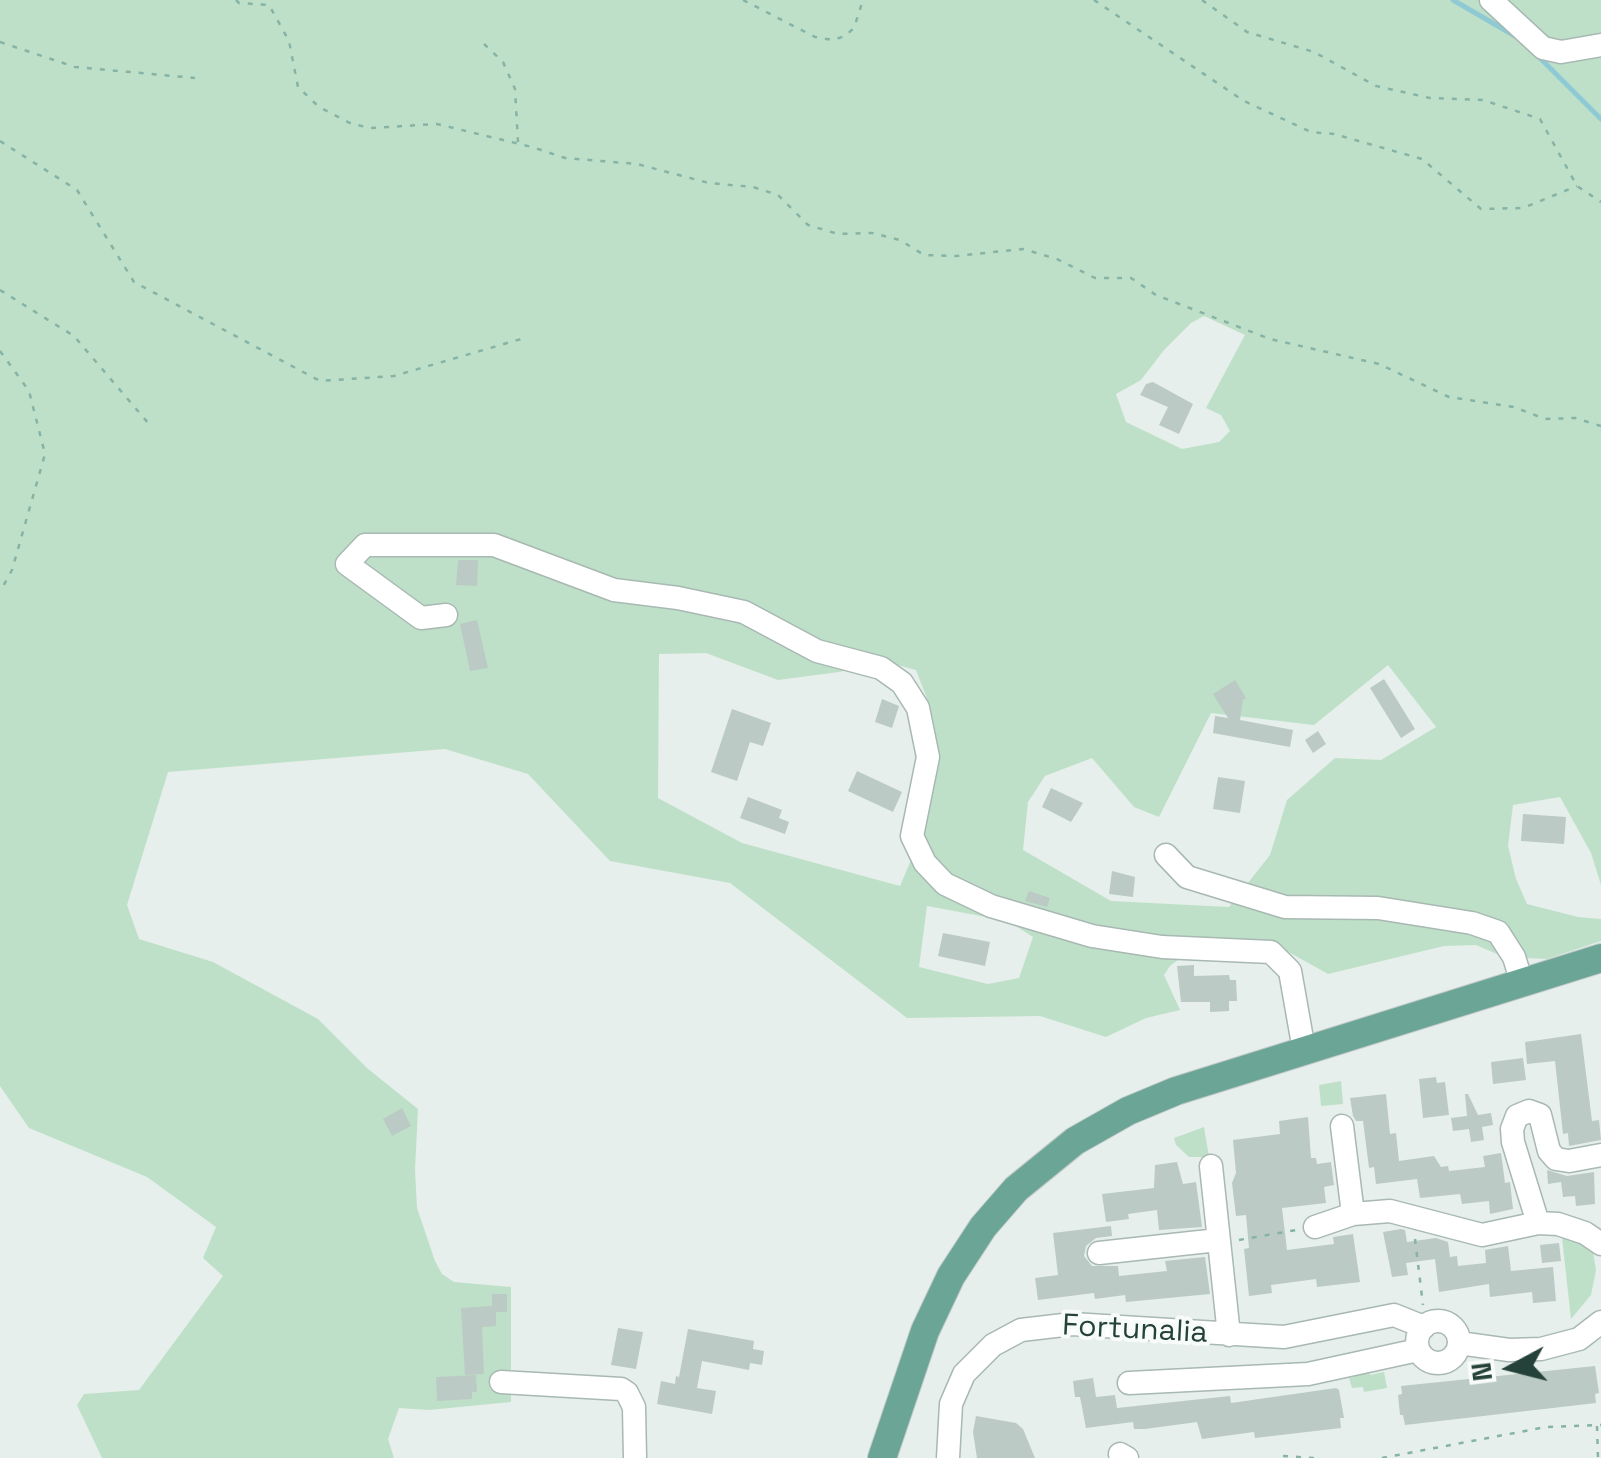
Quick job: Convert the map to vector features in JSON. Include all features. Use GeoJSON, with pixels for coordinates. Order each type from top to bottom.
{"type":"FeatureCollection","features":[{"type":"Feature","properties":{"kind":"main road"},"geometry":{"type":"LineString","coordinates":[[882,1458],[925,1331],[951,1276],[983,1227],[1016,1189],[1075,1141],[1128,1111],[1176,1092],[1601,958]]}},
{"type":"Feature","properties":{"kind":"street"},"geometry":{"type":"LineString","coordinates":[[1491,0],[1543,48],[1561,52],[1601,45]]}},
{"type":"Feature","properties":{"kind":"street"},"geometry":{"type":"LineString","coordinates":[[446,615],[421,618],[347,564],[365,545],[494,545],[614,590],[744,612],[817,651],[881,668],[902,683],[918,708],[928,757],[912,836],[925,863],[945,884],[991,906],[1092,936],[1162,947],[1271,952],[1290,971],[1304,1050]]}},
{"type":"Feature","properties":{"kind":"street"},"geometry":{"type":"LineString","coordinates":[[1166,854],[1187,878],[1286,908],[1378,908],[1498,932],[1514,957],[1522,983]]}},
{"type":"Feature","properties":{"kind":"street"},"geometry":{"type":"LineString","coordinates":[[1538,1223],[1513,1142],[1517,1116],[1529,1111],[1540,1115],[1549,1151],[1556,1159],[1569,1161],[1601,1155]]}},
{"type":"Feature","properties":{"kind":"street"},"geometry":{"type":"LineString","coordinates":[[1342,1126],[1353,1214]]}},
{"type":"Feature","properties":{"kind":"street","name":"Fortunalia"},"geometry":{"type":"LineString","coordinates":[[1210,1166],[1229,1335]]}},
{"type":"Feature","properties":{"kind":"street"},"geometry":{"type":"LineString","coordinates":[[1316,1227],[1353,1214],[1390,1212],[1482,1235],[1538,1223],[1572,1228],[1601,1244]]}},
{"type":"Feature","properties":{"kind":"street"},"geometry":{"type":"LineString","coordinates":[[1098,1253],[1218,1240]]}},
{"type":"Feature","properties":{"kind":"street","name":"Fortunalia"},"geometry":{"type":"LineString","coordinates":[[948,1458],[948,1420],[964,1374],[982,1354],[1021,1330],[1055,1324],[1229,1335],[1298,1335],[1384,1316],[1404,1317],[1421,1338],[1428,1360],[1442,1363],[1454,1356],[1458,1343],[1450,1325],[1436,1321],[1421,1338],[1308,1374],[1129,1384]]}},
{"type":"Feature","properties":{"kind":"street","name":"Fortunalia"},"geometry":{"type":"LineString","coordinates":[[1458,1343],[1525,1351],[1569,1343],[1600,1325]]}},
{"type":"Feature","properties":{"kind":"street"},"geometry":{"type":"LineString","coordinates":[[501,1382],[621,1389],[628,1393],[634,1407],[636,1458]]}},
{"type":"Feature","properties":{"kind":"path"},"geometry":{"type":"LineString","coordinates":[[236,0],[269,2],[288,42],[298,86],[319,108],[352,124],[372,128],[437,124],[566,158],[638,164],[709,183],[753,186],[778,194],[808,225],[838,234],[872,233],[900,240],[924,255],[1023,249],[1057,259],[1095,278],[1131,278],[1156,294],[1270,340],[1378,364],[1449,396],[1514,407],[1544,419],[1575,418],[1601,426]]}},
{"type":"Feature","properties":{"kind":"path"},"geometry":{"type":"LineString","coordinates":[[743,0],[815,36],[833,40],[854,28],[863,0]]}},
{"type":"Feature","properties":{"kind":"path"},"geometry":{"type":"LineString","coordinates":[[1094,0],[1244,100],[1311,132],[1334,134],[1422,159],[1481,210],[1523,208],[1577,186]]}},
{"type":"Feature","properties":{"kind":"path"},"geometry":{"type":"LineString","coordinates":[[1202,0],[1246,32],[1314,52],[1376,86],[1430,98],[1483,100],[1540,119],[1577,186],[1601,202]]}},
{"type":"Feature","properties":{"kind":"path"},"geometry":{"type":"LineString","coordinates":[[0,42],[75,68],[195,78]]}},
{"type":"Feature","properties":{"kind":"path"},"geometry":{"type":"LineString","coordinates":[[484,44],[503,62],[515,89],[518,144]]}},
{"type":"Feature","properties":{"kind":"path"},"geometry":{"type":"LineString","coordinates":[[0,141],[77,190],[134,282],[320,381],[394,376],[521,340]]}},
{"type":"Feature","properties":{"kind":"path"},"geometry":{"type":"LineString","coordinates":[[0,290],[74,336],[149,424]]}},
{"type":"Feature","properties":{"kind":"path"},"geometry":{"type":"LineString","coordinates":[[0,350],[29,391],[45,454],[12,570],[0,592]]}},
{"type":"Feature","properties":{"kind":"path"},"geometry":{"type":"LineString","coordinates":[[1413,1215],[1421,1338]]}},
{"type":"Feature","properties":{"kind":"path"},"geometry":{"type":"LineString","coordinates":[[1218,1240],[1316,1227]]}},
{"type":"Feature","properties":{"kind":"path"},"geometry":{"type":"LineString","coordinates":[[1384,1458],[1546,1427],[1599,1425],[1598,1458]]}},
{"type":"Feature","properties":{"kind":"path"},"geometry":{"type":"LineString","coordinates":[[1283,1456],[1314,1458]]}},
{"type":"Feature","properties":{"kind":"green space"},"geometry":{"type":"Polygon","coordinates":[[[0,0],[1601,0],[1601,885],[1591,853],[1560,797],[1513,805],[1508,846],[1527,904],[1601,919],[1601,941],[1547,959],[1504,957],[1476,945],[1444,946],[1328,974],[1285,950],[1203,941],[1164,975],[1180,1010],[1146,1018],[1106,1037],[1040,1016],[907,1018],[730,883],[610,861],[528,774],[445,749],[168,772],[127,905],[139,939],[213,962],[318,1019],[367,1068],[418,1109],[417,1208],[435,1261],[442,1274],[454,1282],[511,1287],[511,1402],[429,1410],[399,1408],[388,1439],[394,1458],[102,1458],[77,1405],[84,1394],[139,1390],[223,1276],[203,1258],[216,1227],[147,1177],[29,1128],[0,1086],[0,0]],[[1204,316],[1191,323],[1141,380],[1116,394],[1126,422],[1182,449],[1219,442],[1230,431],[1221,415],[1206,408],[1245,335],[1204,316]],[[706,653],[659,654],[658,798],[742,843],[900,886],[921,836],[932,785],[931,709],[916,670],[883,661],[778,680],[706,653]],[[1388,665],[1314,725],[1211,713],[1159,817],[1134,807],[1092,758],[1045,776],[1028,802],[1023,850],[1111,901],[1229,907],[1270,855],[1287,800],[1335,758],[1381,760],[1436,727],[1388,665]],[[927,906],[919,967],[988,984],[1019,978],[1033,937],[1008,921],[927,906]]]}},
{"type":"Feature","properties":{"kind":"green space"},"geometry":{"type":"Polygon","coordinates":[[[1341,1081],[1343,1104],[1321,1106],[1319,1085],[1341,1081]]]}},
{"type":"Feature","properties":{"kind":"green space"},"geometry":{"type":"Polygon","coordinates":[[[1204,1127],[1209,1157],[1189,1157],[1174,1138],[1204,1127]]]}},
{"type":"Feature","properties":{"kind":"green space"},"geometry":{"type":"Polygon","coordinates":[[[1562,1238],[1585,1243],[1593,1252],[1596,1270],[1591,1295],[1571,1319],[1562,1238]]]}},
{"type":"Feature","properties":{"kind":"green space"},"geometry":{"type":"Polygon","coordinates":[[[1368,1362],[1370,1375],[1384,1372],[1387,1388],[1364,1392],[1363,1387],[1352,1388],[1349,1378],[1355,1377],[1353,1366],[1368,1362]]]}},
{"type":"Feature","properties":{"kind":"building"},"geometry":{"type":"Polygon","coordinates":[[[1153,382],[1193,404],[1179,434],[1159,425],[1168,407],[1140,395],[1146,384],[1153,382]]]}},
{"type":"Feature","properties":{"kind":"building"},"geometry":{"type":"Polygon","coordinates":[[[458,560],[478,560],[477,586],[456,585],[458,560]]]}},
{"type":"Feature","properties":{"kind":"building"},"geometry":{"type":"Polygon","coordinates":[[[477,620],[488,668],[470,671],[460,624],[477,620]]]}},
{"type":"Feature","properties":{"kind":"building"},"geometry":{"type":"Polygon","coordinates":[[[1384,679],[1415,729],[1401,738],[1370,688],[1384,679]]]}},
{"type":"Feature","properties":{"kind":"building"},"geometry":{"type":"Polygon","coordinates":[[[1235,680],[1246,698],[1240,720],[1293,730],[1290,747],[1213,733],[1215,716],[1228,718],[1213,694],[1235,680]]]}},
{"type":"Feature","properties":{"kind":"building"},"geometry":{"type":"Polygon","coordinates":[[[882,699],[899,706],[892,728],[875,722],[882,699]]]}},
{"type":"Feature","properties":{"kind":"building"},"geometry":{"type":"Polygon","coordinates":[[[732,709],[771,723],[763,746],[750,742],[737,781],[711,772],[732,709]]]}},
{"type":"Feature","properties":{"kind":"building"},"geometry":{"type":"Polygon","coordinates":[[[1318,731],[1326,744],[1313,753],[1305,740],[1318,731]]]}},
{"type":"Feature","properties":{"kind":"building"},"geometry":{"type":"Polygon","coordinates":[[[857,771],[902,792],[893,812],[848,791],[857,771]]]}},
{"type":"Feature","properties":{"kind":"building"},"geometry":{"type":"Polygon","coordinates":[[[1218,777],[1245,781],[1240,813],[1213,809],[1218,777]]]}},
{"type":"Feature","properties":{"kind":"building"},"geometry":{"type":"Polygon","coordinates":[[[1051,788],[1083,803],[1071,822],[1042,807],[1051,788]]]}},
{"type":"Feature","properties":{"kind":"building"},"geometry":{"type":"Polygon","coordinates":[[[748,797],[782,810],[779,818],[789,822],[785,834],[740,818],[748,797]]]}},
{"type":"Feature","properties":{"kind":"building"},"geometry":{"type":"Polygon","coordinates":[[[1523,814],[1566,817],[1564,844],[1521,841],[1523,814]]]}},
{"type":"Feature","properties":{"kind":"building"},"geometry":{"type":"Polygon","coordinates":[[[1112,871],[1135,877],[1133,897],[1109,894],[1112,871]]]}},
{"type":"Feature","properties":{"kind":"building"},"geometry":{"type":"Polygon","coordinates":[[[1029,891],[1050,898],[1047,907],[1025,901],[1029,891]]]}},
{"type":"Feature","properties":{"kind":"building"},"geometry":{"type":"Polygon","coordinates":[[[943,933],[990,942],[985,966],[938,956],[943,933]]]}},
{"type":"Feature","properties":{"kind":"building"},"geometry":{"type":"Polygon","coordinates":[[[1194,965],[1194,976],[1229,975],[1230,980],[1236,980],[1237,1001],[1229,1001],[1229,1011],[1210,1012],[1210,1002],[1181,1002],[1177,966],[1194,965]]]}},
{"type":"Feature","properties":{"kind":"building"},"geometry":{"type":"Polygon","coordinates":[[[1581,1034],[1592,1121],[1599,1120],[1601,1140],[1569,1146],[1568,1133],[1563,1134],[1555,1061],[1527,1064],[1525,1042],[1581,1034]]]}},
{"type":"Feature","properties":{"kind":"building"},"geometry":{"type":"Polygon","coordinates":[[[1523,1058],[1526,1080],[1493,1084],[1491,1062],[1523,1058]]]}},
{"type":"Feature","properties":{"kind":"building"},"geometry":{"type":"Polygon","coordinates":[[[1436,1077],[1437,1083],[1445,1082],[1449,1115],[1423,1118],[1419,1079],[1436,1077]]]}},
{"type":"Feature","properties":{"kind":"building"},"geometry":{"type":"Polygon","coordinates":[[[1386,1094],[1390,1134],[1396,1133],[1399,1161],[1434,1156],[1449,1171],[1485,1167],[1483,1156],[1501,1153],[1513,1209],[1490,1214],[1489,1201],[1462,1204],[1460,1194],[1420,1198],[1417,1179],[1376,1184],[1374,1167],[1369,1168],[1363,1121],[1356,1121],[1353,1116],[1350,1098],[1386,1094]]]}},
{"type":"Feature","properties":{"kind":"building"},"geometry":{"type":"Polygon","coordinates":[[[1465,1094],[1478,1115],[1491,1113],[1493,1125],[1482,1127],[1484,1140],[1471,1142],[1469,1129],[1453,1131],[1451,1118],[1467,1116],[1465,1094]]]}},
{"type":"Feature","properties":{"kind":"building"},"geometry":{"type":"Polygon","coordinates":[[[402,1108],[411,1126],[392,1136],[383,1119],[402,1108]]]}},
{"type":"Feature","properties":{"kind":"building"},"geometry":{"type":"Polygon","coordinates":[[[1308,1117],[1311,1158],[1316,1158],[1317,1164],[1331,1162],[1334,1185],[1324,1187],[1326,1203],[1282,1208],[1287,1250],[1334,1244],[1333,1237],[1353,1234],[1360,1282],[1317,1287],[1316,1279],[1271,1285],[1272,1293],[1249,1296],[1244,1249],[1249,1248],[1246,1215],[1236,1216],[1232,1183],[1236,1173],[1233,1140],[1280,1134],[1279,1121],[1308,1117]]]}},
{"type":"Feature","properties":{"kind":"building"},"geometry":{"type":"Polygon","coordinates":[[[1177,1162],[1183,1184],[1196,1182],[1202,1227],[1159,1230],[1157,1210],[1106,1222],[1102,1194],[1154,1188],[1155,1165],[1177,1162]]]}},
{"type":"Feature","properties":{"kind":"building"},"geometry":{"type":"Polygon","coordinates":[[[1547,1170],[1567,1176],[1594,1172],[1595,1204],[1576,1206],[1575,1196],[1563,1197],[1561,1182],[1548,1184],[1547,1170]]]}},
{"type":"Feature","properties":{"kind":"building"},"geometry":{"type":"Polygon","coordinates":[[[1111,1226],[1112,1236],[1096,1238],[1086,1246],[1084,1256],[1092,1266],[1118,1266],[1119,1276],[1167,1271],[1165,1261],[1205,1257],[1210,1294],[1126,1302],[1125,1295],[1095,1299],[1094,1293],[1038,1300],[1035,1278],[1058,1275],[1053,1233],[1111,1226]]]}},
{"type":"Feature","properties":{"kind":"building"},"geometry":{"type":"Polygon","coordinates":[[[1405,1230],[1407,1242],[1436,1238],[1448,1242],[1450,1257],[1457,1256],[1458,1266],[1486,1263],[1485,1250],[1508,1246],[1511,1271],[1553,1267],[1556,1301],[1533,1303],[1532,1292],[1490,1297],[1489,1284],[1439,1292],[1435,1259],[1406,1263],[1408,1275],[1392,1277],[1383,1232],[1405,1230]]]}},
{"type":"Feature","properties":{"kind":"building"},"geometry":{"type":"Polygon","coordinates":[[[1559,1243],[1561,1261],[1542,1263],[1540,1245],[1559,1243]]]}},
{"type":"Feature","properties":{"kind":"building"},"geometry":{"type":"Polygon","coordinates":[[[492,1294],[507,1294],[507,1312],[496,1312],[496,1326],[482,1327],[484,1374],[465,1375],[461,1308],[492,1306],[492,1294]]]}},
{"type":"Feature","properties":{"kind":"building"},"geometry":{"type":"Polygon","coordinates":[[[618,1328],[643,1332],[636,1369],[611,1365],[618,1328]]]}},
{"type":"Feature","properties":{"kind":"building"},"geometry":{"type":"Polygon","coordinates":[[[688,1329],[754,1341],[753,1349],[764,1351],[762,1365],[750,1363],[749,1370],[702,1361],[697,1388],[716,1391],[712,1414],[657,1404],[661,1381],[675,1384],[676,1376],[679,1377],[688,1329]]]}},
{"type":"Feature","properties":{"kind":"building"},"geometry":{"type":"Polygon","coordinates":[[[1595,1366],[1599,1393],[1595,1394],[1596,1403],[1405,1425],[1400,1415],[1401,1386],[1595,1366]]]}},
{"type":"Feature","properties":{"kind":"building"},"geometry":{"type":"Polygon","coordinates":[[[476,1375],[477,1392],[472,1392],[472,1399],[437,1401],[436,1377],[476,1375]]]}},
{"type":"Feature","properties":{"kind":"building"},"geometry":{"type":"Polygon","coordinates":[[[1093,1378],[1096,1397],[1115,1395],[1117,1408],[1230,1396],[1231,1403],[1336,1388],[1344,1418],[1340,1418],[1341,1428],[1255,1438],[1254,1432],[1202,1439],[1197,1422],[1145,1429],[1134,1429],[1133,1422],[1086,1428],[1073,1381],[1093,1378]]]}},
{"type":"Feature","properties":{"kind":"building"},"geometry":{"type":"Polygon","coordinates":[[[976,1416],[1016,1423],[1023,1429],[1035,1458],[977,1458],[973,1432],[976,1416]]]}},
{"type":"Feature","properties":{"kind":"waterway"},"geometry":{"type":"LineString","coordinates":[[1453,0],[1515,36]]}},
{"type":"Feature","properties":{"kind":"waterway"},"geometry":{"type":"LineString","coordinates":[[1538,56],[1601,119]]}}]}
